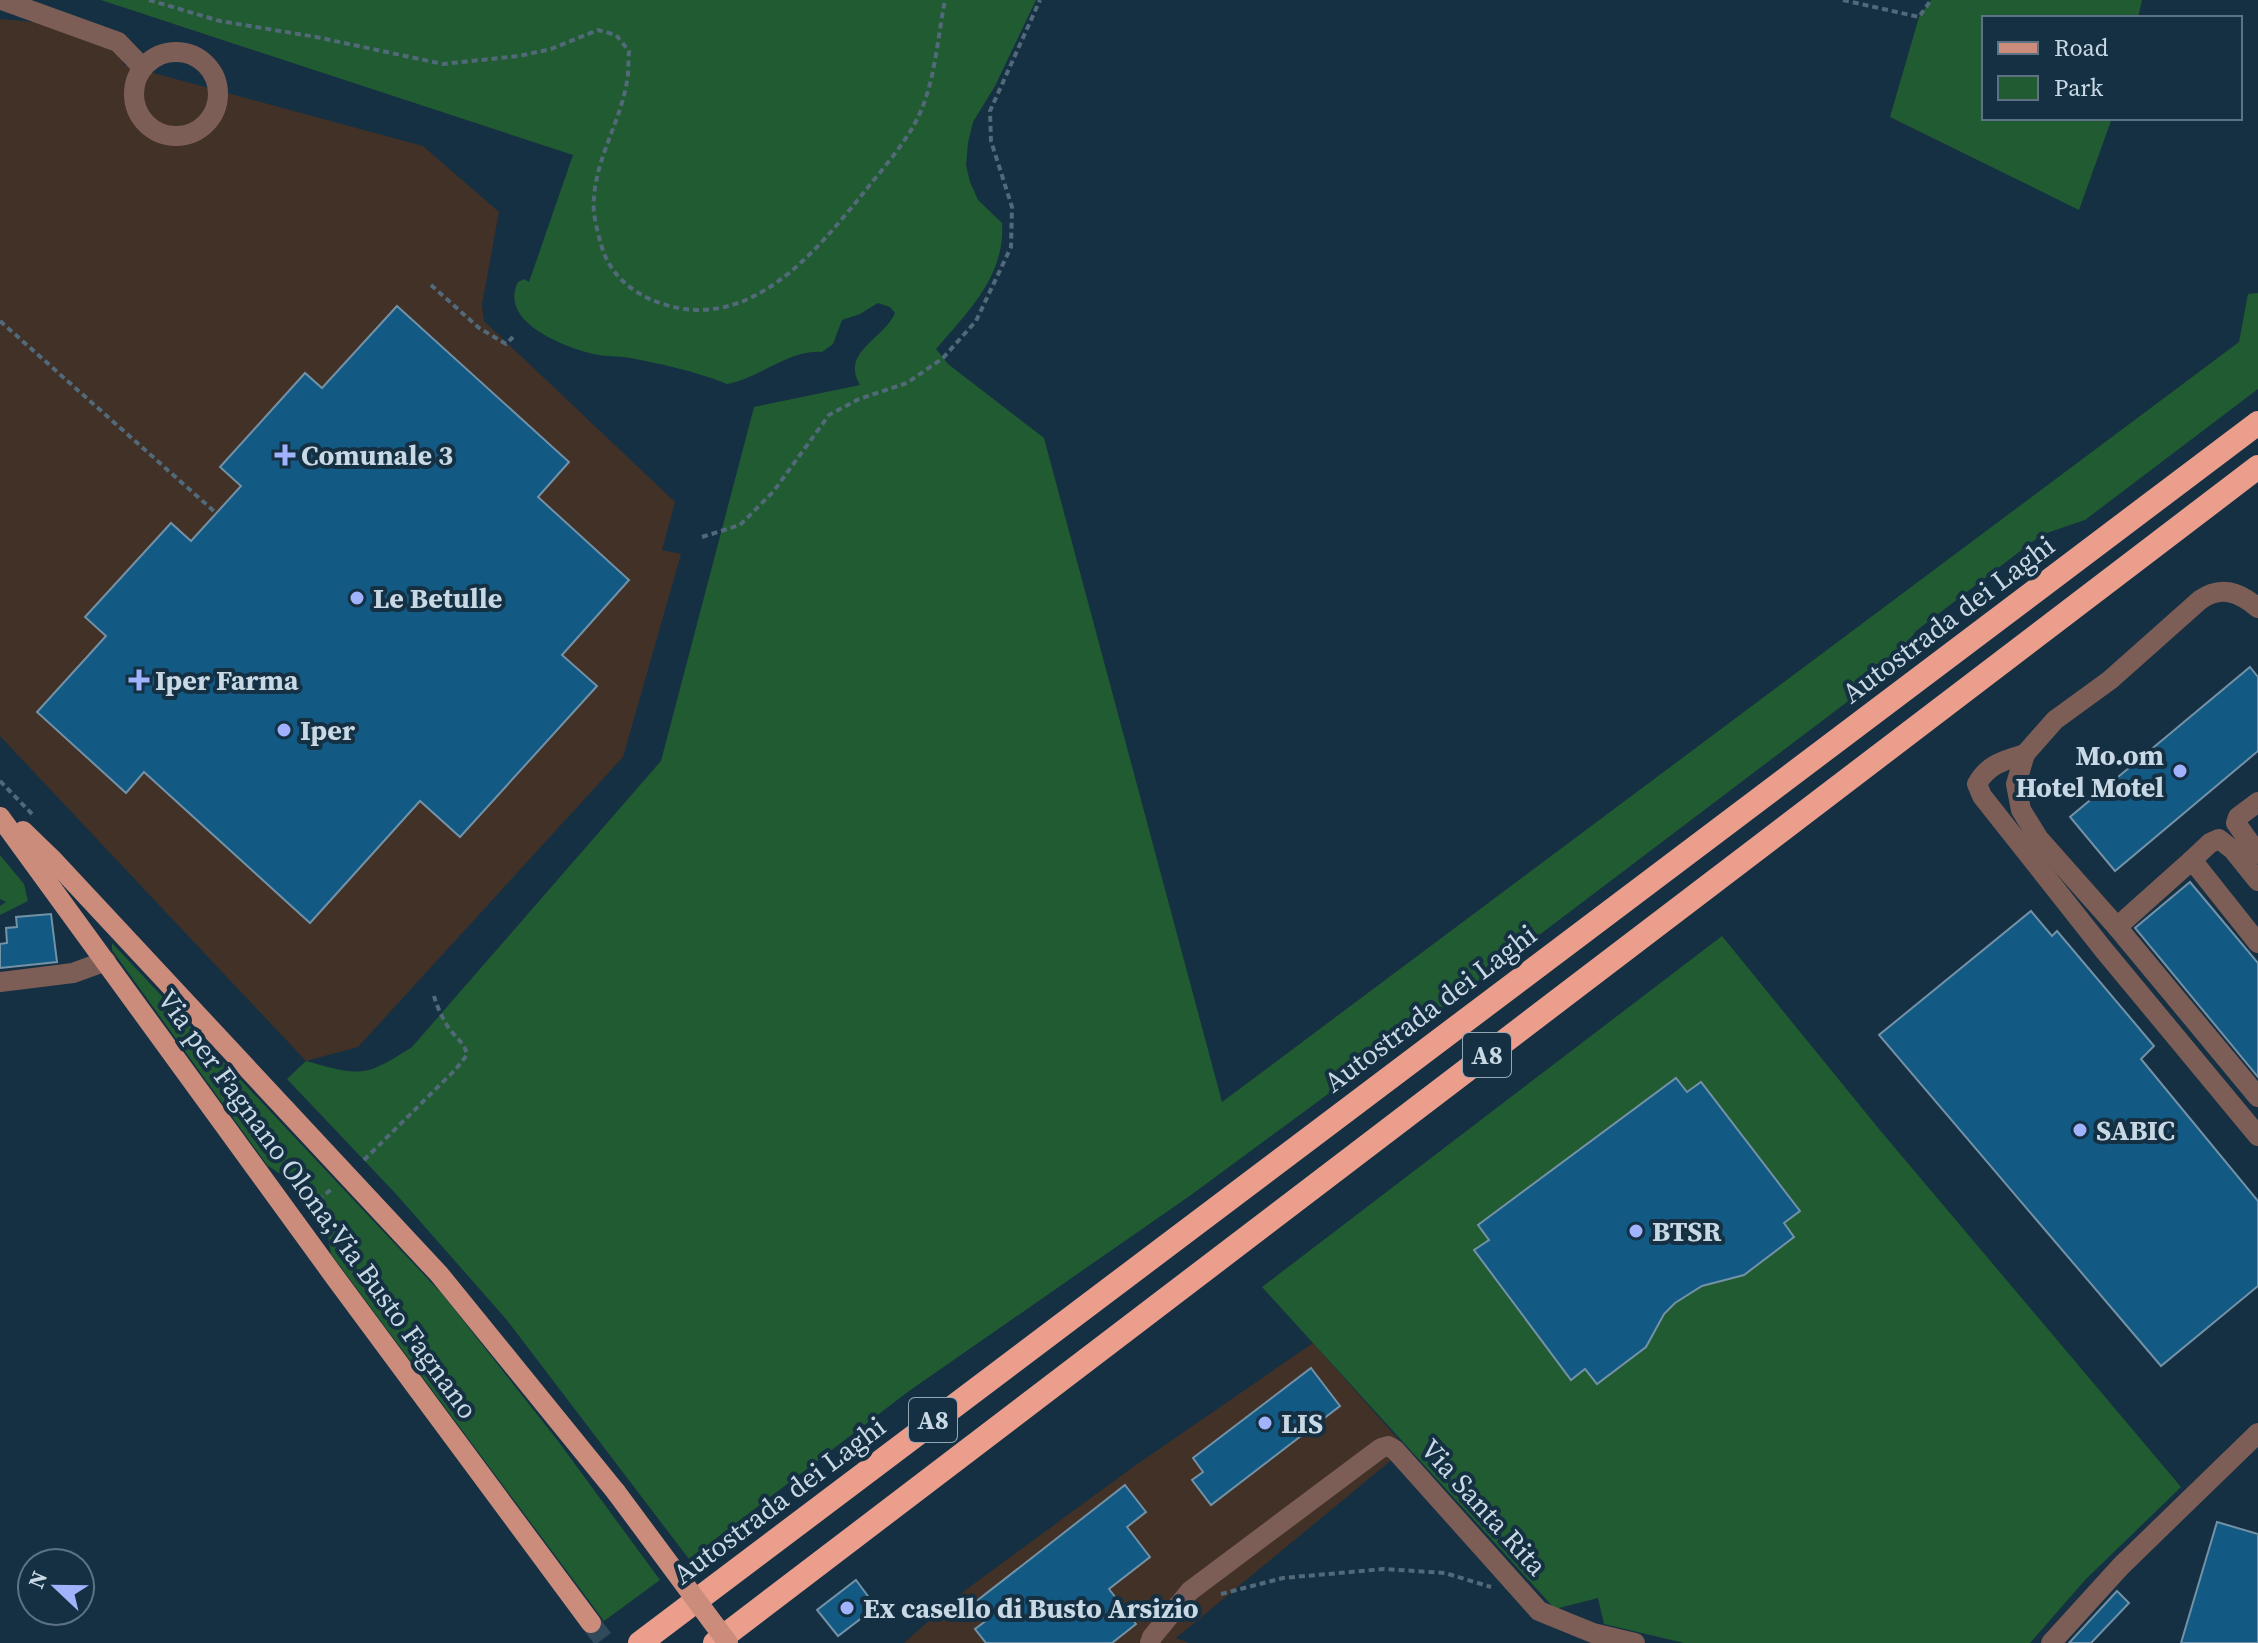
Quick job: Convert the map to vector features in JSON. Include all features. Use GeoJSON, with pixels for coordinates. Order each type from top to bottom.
{"type":"FeatureCollection","features":[{"type":"Feature","properties":{"kind":"highway","name":"Autostrada dei Laghi"},"geometry":{"type":"LineString","coordinates":[[640,1643],[2258,423]]}},
{"type":"Feature","properties":{"kind":"highway","name":"A8"},"geometry":{"type":"LineString","coordinates":[[715,1643],[2258,467]]}},
{"type":"Feature","properties":{"kind":"main road","name":"Via per Fagnano Olona;Via Busto Fagnano"},"geometry":{"type":"LineString","coordinates":[[0,809],[65,872],[439,1274],[616,1492],[728,1643]]}},
{"type":"Feature","properties":{"kind":"main road","name":"Via per Fagnano Olona;Via Busto Fagnano"},"geometry":{"type":"LineString","coordinates":[[0,817],[591,1623]]}},
{"type":"Feature","properties":{"kind":"street"},"geometry":{"type":"LineString","coordinates":[[2,0],[118,42],[143,68]]}},
{"type":"Feature","properties":{"kind":"street"},"geometry":{"type":"LineString","coordinates":[[163,53],[188,53],[199,59],[209,68],[218,89],[214,111],[208,121],[179,136],[157,132],[148,125],[135,104],[136,79],[143,68],[163,53]]}},
{"type":"Feature","properties":{"kind":"street"},"geometry":{"type":"LineString","coordinates":[[2258,608],[2249,600],[2225,590],[2208,594],[2110,680],[2055,720],[2025,754],[2016,784],[2026,821],[2258,1097]]}},
{"type":"Feature","properties":{"kind":"street"},"geometry":{"type":"LineString","coordinates":[[2025,754],[2002,761],[1983,774],[1977,784],[1982,796],[2258,1136]]}},
{"type":"Feature","properties":{"kind":"street"},"geometry":{"type":"LineString","coordinates":[[2258,802],[2238,817],[2236,823],[2258,854]]}},
{"type":"Feature","properties":{"kind":"street"},"geometry":{"type":"LineString","coordinates":[[2117,927],[2210,843],[2219,839],[2233,850],[2258,881]]}},
{"type":"Feature","properties":{"kind":"street"},"geometry":{"type":"LineString","coordinates":[[2192,860],[2258,943]]}},
{"type":"Feature","properties":{"kind":"street"},"geometry":{"type":"LineString","coordinates":[[0,982],[73,973],[106,961]]}},
{"type":"Feature","properties":{"kind":"street"},"geometry":{"type":"LineString","coordinates":[[2051,1643],[2121,1566],[2258,1433]]}},
{"type":"Feature","properties":{"kind":"street","name":"Via Santa Rita"},"geometry":{"type":"LineString","coordinates":[[1150,1643],[1179,1601],[1381,1448],[1388,1446],[1395,1450],[1539,1611],[1593,1633],[1635,1643]]}},
{"type":"Feature","properties":{"kind":"path"},"geometry":{"type":"LineString","coordinates":[[149,0],[220,21],[316,37],[443,64],[503,59],[551,49],[598,30],[616,35],[629,51],[628,80],[593,199],[602,249],[615,273],[634,293],[677,309],[725,307],[751,299],[805,260],[839,222],[915,123],[928,91],[945,0]]}},
{"type":"Feature","properties":{"kind":"path"},"geometry":{"type":"LineString","coordinates":[[702,537],[740,525],[773,492],[829,415],[859,399],[907,383],[943,358],[976,321],[1011,247],[1012,207],[991,141],[990,111],[1040,0]]}},
{"type":"Feature","properties":{"kind":"path"},"geometry":{"type":"LineString","coordinates":[[1843,0],[1919,17],[1931,0]]}},
{"type":"Feature","properties":{"kind":"path"},"geometry":{"type":"LineString","coordinates":[[431,285],[479,328],[500,342],[506,344],[513,337]]}},
{"type":"Feature","properties":{"kind":"path"},"geometry":{"type":"LineString","coordinates":[[0,321],[216,513]]}},
{"type":"Feature","properties":{"kind":"path"},"geometry":{"type":"LineString","coordinates":[[364,1160],[467,1055],[466,1047],[450,1031],[438,1010],[434,996]]}},
{"type":"Feature","properties":{"kind":"path"},"geometry":{"type":"LineString","coordinates":[[318,1200],[338,1184]]}},
{"type":"Feature","properties":{"kind":"path"},"geometry":{"type":"LineString","coordinates":[[1214,1595],[1283,1578],[1384,1569],[1445,1573],[1495,1588]]}},
{"type":"Feature","properties":{"kind":"shaded area"},"geometry":{"type":"Polygon","coordinates":[[[0,19],[34,22],[116,49],[124,65],[423,146],[499,212],[482,304],[484,321],[675,502],[662,550],[681,554],[623,757],[358,1047],[306,1061],[0,736],[0,19]]]}},
{"type":"Feature","properties":{"kind":"shaded area"},"geometry":{"type":"Polygon","coordinates":[[[1313,1343],[1406,1448],[1176,1638],[1189,1643],[904,1643],[956,1597],[1133,1467],[1313,1343]]]}},
{"type":"Feature","properties":{"kind":"green space"},"geometry":{"type":"Polygon","coordinates":[[[101,0],[1036,0],[995,86],[973,122],[968,143],[966,165],[970,182],[978,200],[1002,223],[998,260],[982,292],[936,349],[948,364],[1044,438],[1222,1102],[2239,342],[2248,294],[2258,293],[2258,389],[2085,520],[2041,535],[1916,631],[1888,671],[1354,1075],[1191,1195],[909,1391],[689,1559],[506,1319],[396,1194],[287,1079],[306,1061],[339,1070],[361,1071],[383,1064],[412,1047],[661,761],[754,407],[860,385],[855,363],[895,313],[890,307],[878,303],[842,320],[833,344],[822,352],[786,359],[727,384],[676,368],[593,354],[566,345],[525,321],[517,309],[514,296],[518,282],[524,279],[529,282],[573,155],[101,0]]]}},
{"type":"Feature","properties":{"kind":"green space"},"geometry":{"type":"Polygon","coordinates":[[[1931,0],[2142,0],[2138,16],[1982,16],[1982,120],[2111,120],[2079,210],[1890,117],[1919,17],[1931,0]]]}},
{"type":"Feature","properties":{"kind":"green space"},"geometry":{"type":"Polygon","coordinates":[[[0,855],[24,884],[28,901],[0,915],[0,906],[6,902],[0,899],[0,855]]]}},
{"type":"Feature","properties":{"kind":"green space"},"geometry":{"type":"Polygon","coordinates":[[[1722,936],[1879,1129],[2181,1487],[2085,1580],[2030,1643],[1684,1643],[1604,1624],[1598,1598],[1555,1609],[1262,1287],[1722,936]]]}},
{"type":"Feature","properties":{"kind":"green space"},"geometry":{"type":"Polygon","coordinates":[[[112,943],[443,1295],[558,1441],[660,1580],[604,1621],[331,1254],[324,1211],[318,1200],[267,1165],[112,950],[112,943]]]}},
{"type":"Feature","properties":{"kind":"building","name":"Le Betulle"},"geometry":{"type":"Polygon","coordinates":[[[397,306],[569,462],[538,497],[629,580],[562,655],[597,686],[460,837],[420,801],[310,923],[144,772],[126,793],[37,712],[106,636],[85,617],[171,523],[191,541],[241,486],[220,467],[305,373],[322,388],[397,306]]]}},
{"type":"Feature","properties":{"kind":"building","name":"Mo.om Hotel Motel"},"geometry":{"type":"Polygon","coordinates":[[[2250,667],[2258,677],[2258,751],[2115,871],[2070,817],[2250,667]]]}},
{"type":"Feature","properties":{"kind":"building"},"geometry":{"type":"Polygon","coordinates":[[[2190,882],[2258,963],[2258,1077],[2135,928],[2190,882]]]}},
{"type":"Feature","properties":{"kind":"building","name":"SABIC"},"geometry":{"type":"Polygon","coordinates":[[[2031,911],[2052,936],[2057,931],[2154,1046],[2141,1059],[2258,1201],[2258,1286],[2161,1366],[1879,1035],[2031,911]]]}},
{"type":"Feature","properties":{"kind":"building"},"geometry":{"type":"Polygon","coordinates":[[[51,914],[57,962],[0,968],[0,944],[7,943],[6,928],[17,927],[16,917],[51,914]]]}},
{"type":"Feature","properties":{"kind":"building","name":"BTSR"},"geometry":{"type":"Polygon","coordinates":[[[1676,1078],[1687,1092],[1701,1082],[1800,1211],[1784,1223],[1794,1237],[1744,1275],[1702,1286],[1675,1303],[1664,1314],[1646,1347],[1597,1384],[1585,1369],[1571,1380],[1474,1250],[1489,1240],[1478,1225],[1676,1078]]]}},
{"type":"Feature","properties":{"kind":"building"},"geometry":{"type":"Polygon","coordinates":[[[1311,1368],[1340,1406],[1211,1505],[1192,1480],[1203,1472],[1193,1458],[1311,1368]]]}},
{"type":"Feature","properties":{"kind":"building"},"geometry":{"type":"Polygon","coordinates":[[[1125,1485],[1146,1512],[1127,1527],[1150,1557],[1109,1589],[1136,1624],[1112,1643],[986,1643],[975,1629],[987,1620],[974,1603],[1125,1485]]]}},
{"type":"Feature","properties":{"kind":"building"},"geometry":{"type":"Polygon","coordinates":[[[2217,1522],[2258,1534],[2258,1643],[2181,1643],[2217,1522]]]}},
{"type":"Feature","properties":{"kind":"building","name":"Ex casello di Busto Arsizio"},"geometry":{"type":"Polygon","coordinates":[[[856,1580],[876,1607],[838,1636],[817,1610],[856,1580]]]}},
{"type":"Feature","properties":{"kind":"building"},"geometry":{"type":"Polygon","coordinates":[[[2117,1591],[2129,1603],[2091,1643],[2069,1643],[2117,1591]]]}},
{"type":"Feature","properties":{"kind":"tunnel"},"geometry":{"type":"LineString","coordinates":[[591,1623],[606,1643]]}},
{"type":"Feature","properties":{"kind":"place","name":"Comunale 3"},"geometry":{"type":"Point","coordinates":[285,455]}},
{"type":"Feature","properties":{"kind":"place","name":"Le Betulle"},"geometry":{"type":"Point","coordinates":[357,598]}},
{"type":"Feature","properties":{"kind":"place","name":"Iper Farma"},"geometry":{"type":"Point","coordinates":[139,680]}},
{"type":"Feature","properties":{"kind":"place","name":"Iper"},"geometry":{"type":"Point","coordinates":[284,730]}},
{"type":"Feature","properties":{"kind":"place","name":"Mo.om Hotel Motel"},"geometry":{"type":"Point","coordinates":[2180,771]}},
{"type":"Feature","properties":{"kind":"place","name":"SABIC"},"geometry":{"type":"Point","coordinates":[2080,1130]}},
{"type":"Feature","properties":{"kind":"place","name":"BTSR"},"geometry":{"type":"Point","coordinates":[1636,1231]}},
{"type":"Feature","properties":{"kind":"place","name":"LIS"},"geometry":{"type":"Point","coordinates":[1265,1423]}},
{"type":"Feature","properties":{"kind":"place","name":"Ex casello di Busto Arsizio"},"geometry":{"type":"Point","coordinates":[847,1608]}}]}
